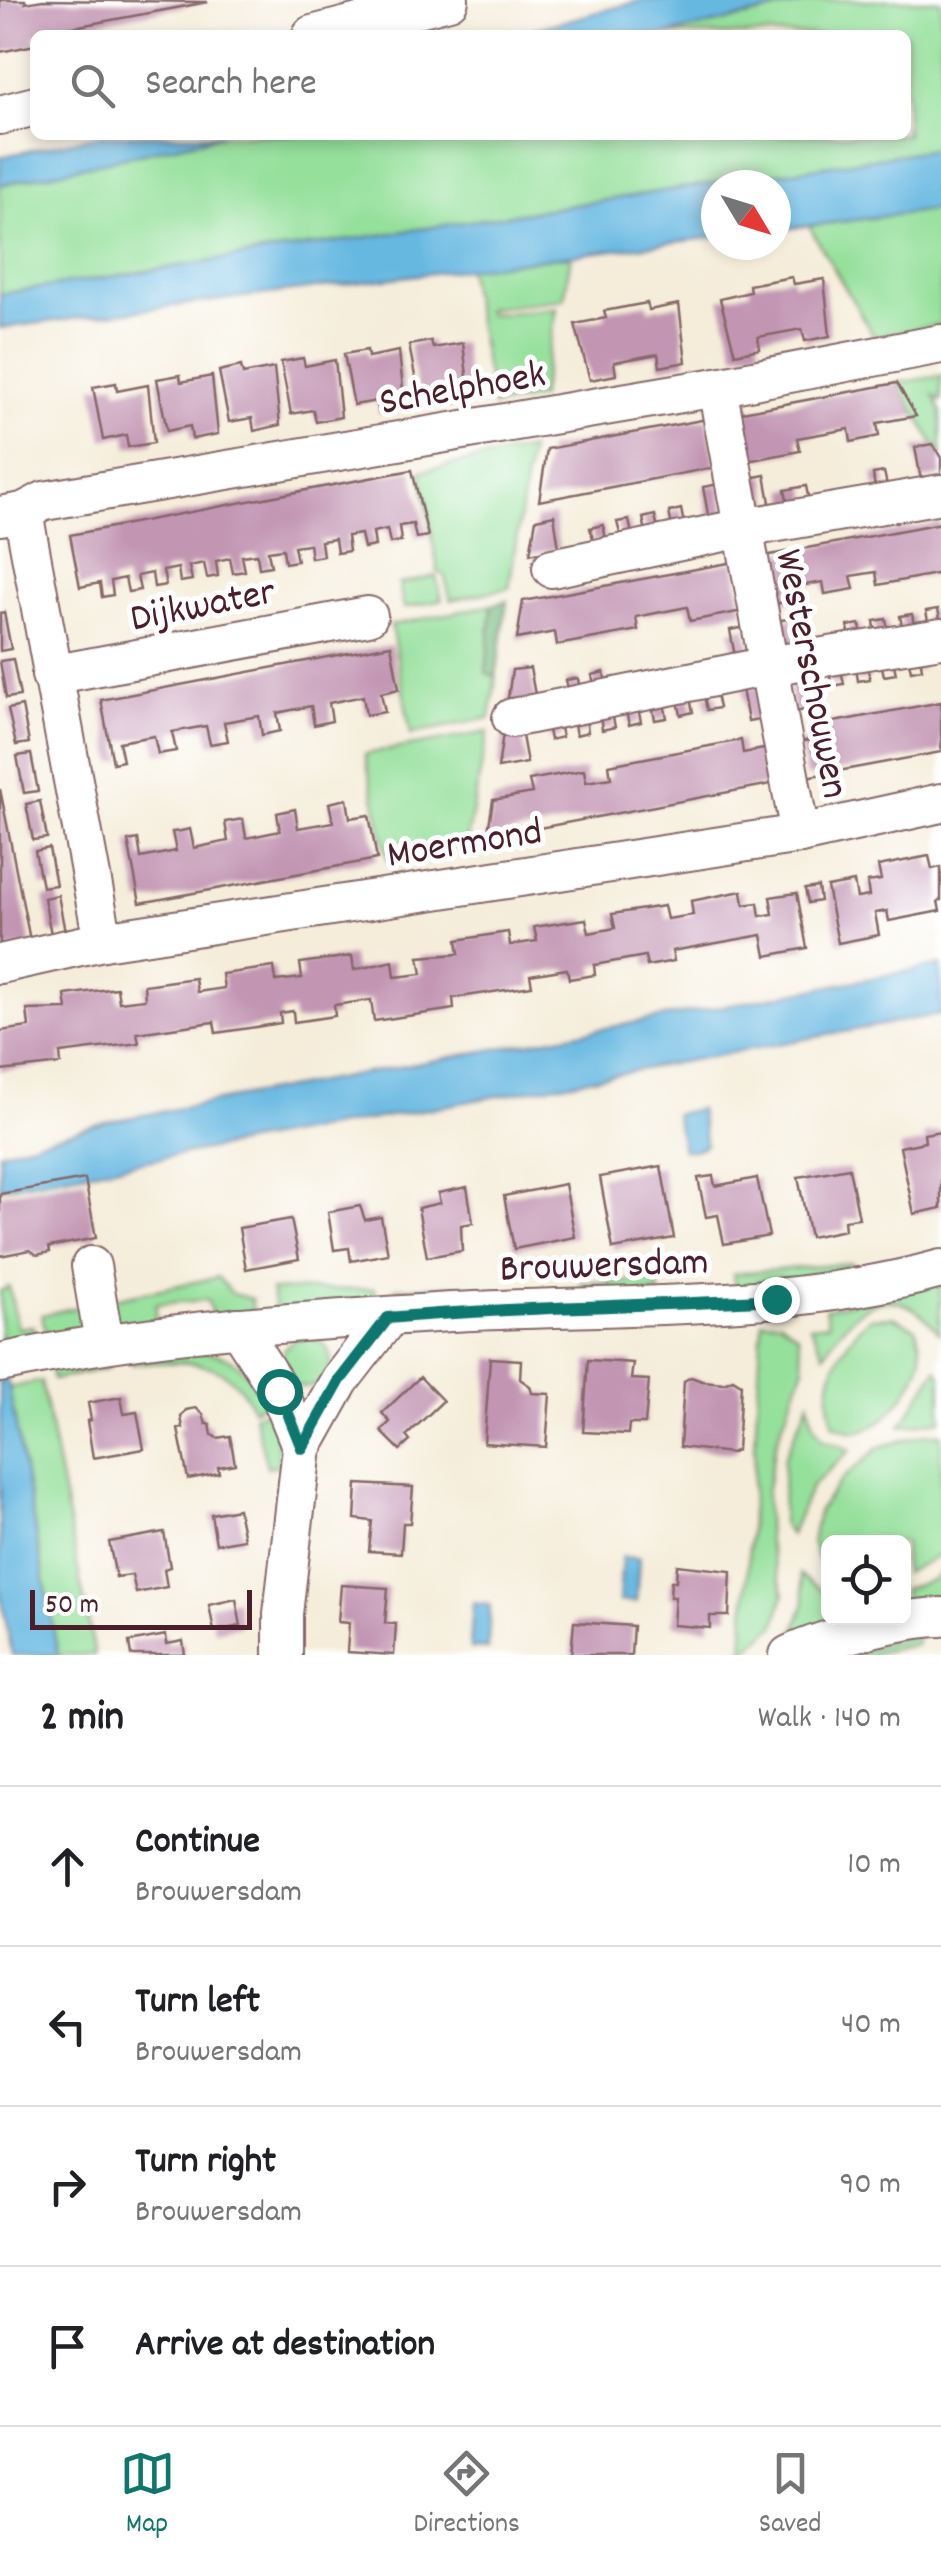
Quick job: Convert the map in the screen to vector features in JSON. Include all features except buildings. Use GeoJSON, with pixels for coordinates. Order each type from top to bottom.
{"type":"FeatureCollection","features":[{"type":"Feature","properties":{"kind":"street"},"geometry":{"type":"LineString","coordinates":[[309,0],[312,30]]}},
{"type":"Feature","properties":{"kind":"street"},"geometry":{"type":"LineString","coordinates":[[332,30],[448,0]]}},
{"type":"Feature","properties":{"kind":"street"},"geometry":{"type":"LineString","coordinates":[[0,115],[30,107]]}},
{"type":"Feature","properties":{"kind":"street","name":"Schelphoek"},"geometry":{"type":"LineString","coordinates":[[12,514],[44,501],[717,388],[941,344]]}},
{"type":"Feature","properties":{"kind":"street","name":"Westerschouwen"},"geometry":{"type":"LineString","coordinates":[[717,388],[800,834]]}},
{"type":"Feature","properties":{"kind":"street","name":"Westerschouwen"},"geometry":{"type":"LineString","coordinates":[[552,568],[742,528],[941,494]]}},
{"type":"Feature","properties":{"kind":"street"},"geometry":{"type":"LineString","coordinates":[[12,514],[51,675],[103,941]]}},
{"type":"Feature","properties":{"kind":"street","name":"Dijkwater"},"geometry":{"type":"LineString","coordinates":[[51,675],[368,616]]}},
{"type":"Feature","properties":{"kind":"street"},"geometry":{"type":"LineString","coordinates":[[512,718],[768,666],[941,638]]}},
{"type":"Feature","properties":{"kind":"street","name":"Moermond"},"geometry":{"type":"LineString","coordinates":[[0,964],[103,941],[800,834],[941,803]]}},
{"type":"Feature","properties":{"kind":"street"},"geometry":{"type":"LineString","coordinates":[[90,1266],[104,1342]]}},
{"type":"Feature","properties":{"kind":"street","name":"Brouwersdam"},"geometry":{"type":"LineString","coordinates":[[14,1360],[104,1342],[238,1327],[450,1312],[776,1299],[941,1270]]}},
{"type":"Feature","properties":{"kind":"street"},"geometry":{"type":"LineString","coordinates":[[283,1655],[283,1614],[302,1448],[340,1380],[388,1318]]}},
{"type":"Feature","properties":{"kind":"street"},"geometry":{"type":"LineString","coordinates":[[238,1327],[279,1391],[302,1448]]}},
{"type":"Feature","properties":{"kind":"street"},"geometry":{"type":"LineString","coordinates":[[788,1655],[894,1624],[941,1617]]}},
{"type":"Feature","properties":{"kind":"green space"},"geometry":{"type":"Polygon","coordinates":[[[819,0],[941,0],[941,148],[791,171],[701,170],[701,185],[0,294],[0,185],[201,140],[911,140],[911,30],[687,30],[819,0]]]}},
{"type":"Feature","properties":{"kind":"green space"},"geometry":{"type":"Polygon","coordinates":[[[941,209],[941,324],[874,337],[809,226],[941,209]]]}},
{"type":"Feature","properties":{"kind":"green space"},"geometry":{"type":"Polygon","coordinates":[[[571,255],[564,299],[486,309],[488,315],[557,308],[540,397],[493,407],[467,268],[571,255]]]}},
{"type":"Feature","properties":{"kind":"green space"},"geometry":{"type":"Polygon","coordinates":[[[941,376],[941,401],[934,396],[941,412],[941,455],[897,383],[941,376]]]}},
{"type":"Feature","properties":{"kind":"green space"},"geometry":{"type":"Polygon","coordinates":[[[530,449],[509,588],[451,600],[444,575],[438,572],[421,471],[530,449]]]}},
{"type":"Feature","properties":{"kind":"green space"},"geometry":{"type":"Polygon","coordinates":[[[436,576],[442,600],[404,608],[399,584],[436,576]]]}},
{"type":"Feature","properties":{"kind":"green space"},"geometry":{"type":"Polygon","coordinates":[[[507,601],[496,677],[486,673],[492,605],[507,601]]]}},
{"type":"Feature","properties":{"kind":"green space"},"geometry":{"type":"Polygon","coordinates":[[[492,605],[486,672],[496,677],[490,718],[411,734],[391,625],[492,605]]]}},
{"type":"Feature","properties":{"kind":"green space"},"geometry":{"type":"Polygon","coordinates":[[[488,732],[466,845],[388,861],[365,754],[488,732]]]}},
{"type":"Feature","properties":{"kind":"green space"},"geometry":{"type":"Polygon","coordinates":[[[852,1263],[853,1278],[735,1290],[733,1274],[852,1263]]]}},
{"type":"Feature","properties":{"kind":"green space"},"geometry":{"type":"Polygon","coordinates":[[[218,1277],[232,1294],[252,1299],[252,1312],[213,1318],[207,1300],[156,1304],[156,1323],[115,1330],[109,1300],[218,1277]]]}},
{"type":"Feature","properties":{"kind":"green space"},"geometry":{"type":"Polygon","coordinates":[[[658,1280],[659,1293],[583,1296],[581,1283],[658,1280]]]}},
{"type":"Feature","properties":{"kind":"green space"},"geometry":{"type":"Polygon","coordinates":[[[941,1281],[939,1333],[907,1305],[891,1301],[863,1309],[824,1354],[810,1326],[828,1324],[825,1309],[941,1281]]]}},
{"type":"Feature","properties":{"kind":"green space"},"geometry":{"type":"Polygon","coordinates":[[[466,1285],[467,1299],[395,1302],[395,1288],[466,1285]]]}},
{"type":"Feature","properties":{"kind":"green space"},"geometry":{"type":"Polygon","coordinates":[[[9,1287],[18,1328],[33,1326],[35,1342],[1,1345],[0,1291],[9,1287]]]}},
{"type":"Feature","properties":{"kind":"green space"},"geometry":{"type":"Polygon","coordinates":[[[375,1289],[376,1302],[276,1311],[271,1290],[375,1289]]]}},
{"type":"Feature","properties":{"kind":"green space"},"geometry":{"type":"Polygon","coordinates":[[[86,1305],[91,1334],[47,1342],[42,1315],[86,1305]]]}},
{"type":"Feature","properties":{"kind":"green space"},"geometry":{"type":"Polygon","coordinates":[[[893,1317],[916,1328],[921,1356],[912,1383],[895,1407],[873,1426],[850,1431],[834,1425],[829,1395],[841,1354],[869,1318],[893,1317]]]}},
{"type":"Feature","properties":{"kind":"green space"},"geometry":{"type":"Polygon","coordinates":[[[762,1321],[780,1321],[798,1335],[804,1367],[776,1442],[766,1493],[768,1543],[784,1594],[775,1626],[743,1652],[762,1321]]]}},
{"type":"Feature","properties":{"kind":"green space"},"geometry":{"type":"Polygon","coordinates":[[[306,1337],[323,1345],[331,1362],[323,1379],[306,1387],[289,1379],[281,1362],[289,1345],[306,1337]]]}},
{"type":"Feature","properties":{"kind":"green space"},"geometry":{"type":"Polygon","coordinates":[[[186,1349],[235,1362],[266,1403],[253,1409],[231,1378],[217,1370],[187,1363],[132,1364],[129,1350],[186,1349]]]}},
{"type":"Feature","properties":{"kind":"green space"},"geometry":{"type":"Polygon","coordinates":[[[107,1355],[109,1368],[53,1380],[50,1366],[107,1355]]]}},
{"type":"Feature","properties":{"kind":"green space"},"geometry":{"type":"Polygon","coordinates":[[[937,1369],[941,1375],[941,1420],[901,1426],[937,1369]]]}},
{"type":"Feature","properties":{"kind":"green space"},"geometry":{"type":"Polygon","coordinates":[[[41,1381],[95,1655],[58,1655],[9,1388],[41,1381]]]}},
{"type":"Feature","properties":{"kind":"green space"},"geometry":{"type":"Polygon","coordinates":[[[809,1402],[813,1423],[822,1439],[851,1450],[811,1487],[790,1535],[782,1523],[784,1458],[809,1402]]]}},
{"type":"Feature","properties":{"kind":"green space"},"geometry":{"type":"Polygon","coordinates":[[[269,1410],[280,1465],[267,1467],[254,1415],[269,1410]]]}},
{"type":"Feature","properties":{"kind":"green space"},"geometry":{"type":"Polygon","coordinates":[[[925,1434],[941,1434],[941,1555],[911,1570],[911,1535],[821,1535],[821,1569],[812,1542],[818,1511],[842,1479],[880,1447],[925,1434]]]}},
{"type":"Feature","properties":{"kind":"green space"},"geometry":{"type":"Polygon","coordinates":[[[941,1573],[941,1605],[911,1611],[911,1587],[933,1580],[941,1573]]]}},
{"type":"Feature","properties":{"kind":"green space"},"geometry":{"type":"Polygon","coordinates":[[[800,1575],[821,1590],[821,1625],[844,1625],[793,1635],[805,1603],[800,1575]]]}},
{"type":"Feature","properties":{"kind":"green space"},"geometry":{"type":"Polygon","coordinates":[[[916,1634],[917,1644],[867,1655],[841,1655],[916,1634]]]}},
{"type":"Feature","properties":{"kind":"water"},"geometry":{"type":"Polygon","coordinates":[[[643,0],[819,0],[687,30],[531,30],[643,0]]]}},
{"type":"Feature","properties":{"kind":"water"},"geometry":{"type":"Polygon","coordinates":[[[77,140],[201,140],[0,185],[0,157],[77,140]]]}},
{"type":"Feature","properties":{"kind":"water"},"geometry":{"type":"Polygon","coordinates":[[[941,148],[941,209],[791,228],[791,171],[941,148]]]}},
{"type":"Feature","properties":{"kind":"water"},"geometry":{"type":"Polygon","coordinates":[[[701,185],[701,239],[0,328],[0,294],[701,185]]]}},
{"type":"Feature","properties":{"kind":"water"},"geometry":{"type":"Polygon","coordinates":[[[941,965],[941,1014],[0,1188],[0,1152],[106,1122],[941,965]]]}},
{"type":"Feature","properties":{"kind":"water"},"geometry":{"type":"Polygon","coordinates":[[[699,1109],[706,1145],[683,1150],[675,1114],[699,1109]]]}},
{"type":"Feature","properties":{"kind":"water"},"geometry":{"type":"Polygon","coordinates":[[[0,1339],[58,1655],[12,1655],[0,1591],[0,1339]]]}},
{"type":"Feature","properties":{"kind":"water"},"geometry":{"type":"Polygon","coordinates":[[[622,1557],[639,1558],[636,1602],[619,1601],[622,1557]]]}},
{"type":"Feature","properties":{"kind":"water"},"geometry":{"type":"Polygon","coordinates":[[[473,1603],[490,1605],[488,1649],[470,1648],[473,1603]]]}},
{"type":"Feature","properties":{"kind":"route"},"geometry":{"type":"LineString","coordinates":[[279,1391],[302,1448],[340,1380],[388,1318],[776,1299]]}}]}
